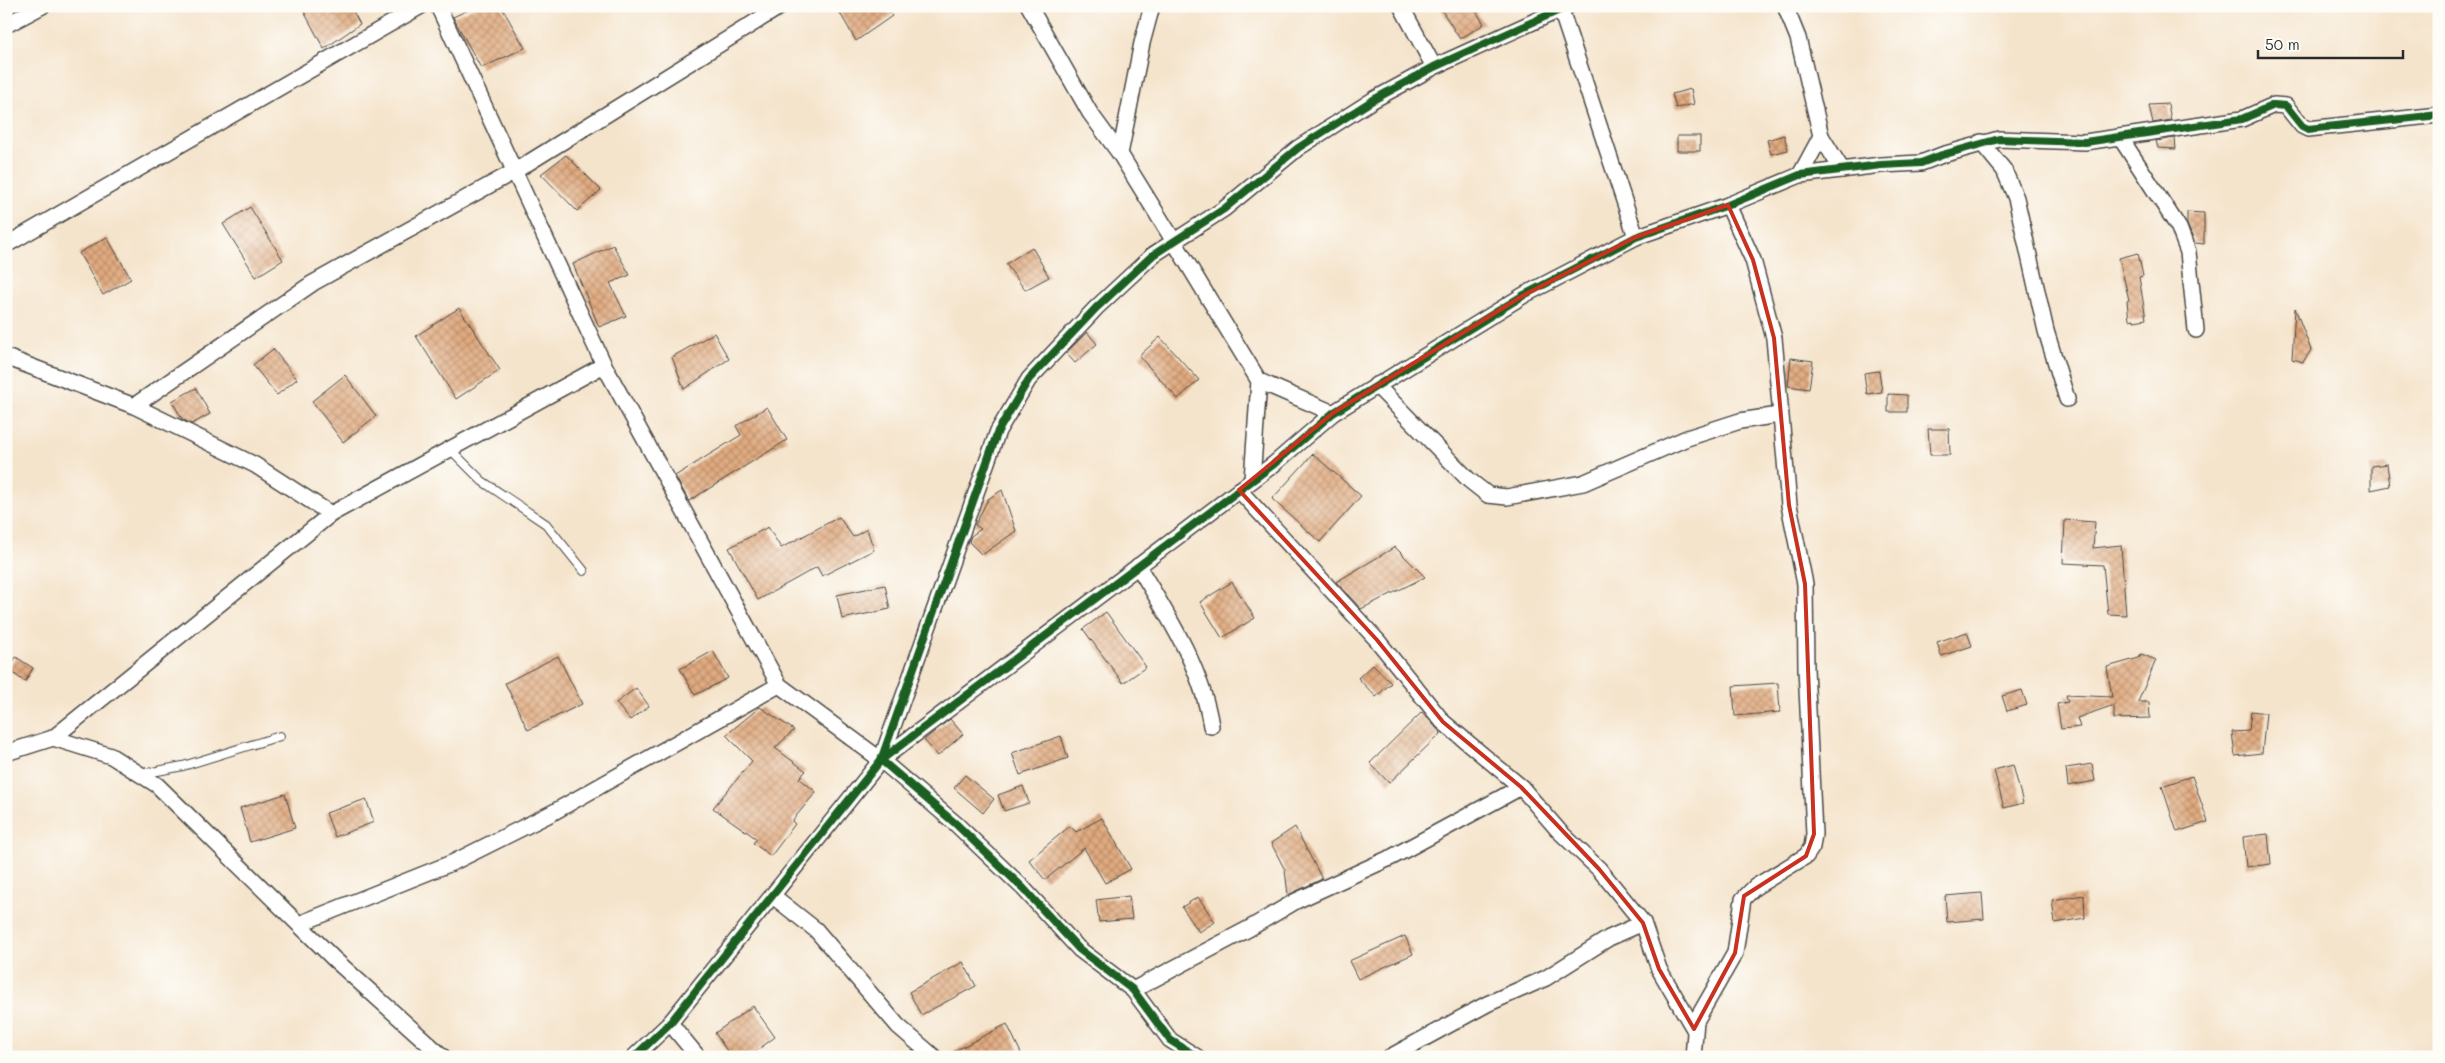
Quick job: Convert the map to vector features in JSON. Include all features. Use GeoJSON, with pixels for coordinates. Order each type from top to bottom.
{"type":"FeatureCollection","features":[{"type":"Feature","properties":{"kind":"street"},"geometry":{"type":"LineString","coordinates":[[6,245],[421,6]]}},
{"type":"Feature","properties":{"kind":"street"},"geometry":{"type":"LineString","coordinates":[[438,6],[604,365],[779,685],[881,760],[956,824],[1023,888],[1079,949],[1133,990],[1170,1040],[1197,1057]]}},
{"type":"Feature","properties":{"kind":"street"},"geometry":{"type":"LineString","coordinates":[[134,406],[313,283],[515,170],[781,6]]}},
{"type":"Feature","properties":{"kind":"street"},"geometry":{"type":"LineString","coordinates":[[1029,6],[1090,113],[1120,154],[1259,381],[1252,480]]}},
{"type":"Feature","properties":{"kind":"street"},"geometry":{"type":"LineString","coordinates":[[1120,154],[1142,43],[1152,6]]}},
{"type":"Feature","properties":{"kind":"street"},"geometry":{"type":"LineString","coordinates":[[1401,6],[1434,67]]}},
{"type":"Feature","properties":{"kind":"street"},"geometry":{"type":"LineString","coordinates":[[1785,6],[1798,38],[1821,136],[1842,170]]}},
{"type":"Feature","properties":{"kind":"street"},"geometry":{"type":"LineString","coordinates":[[6,25],[38,7]]}},
{"type":"Feature","properties":{"kind":"street"},"geometry":{"type":"LineString","coordinates":[[881,760],[998,431],[1029,379],[1096,308],[1146,262],[1224,209],[1298,148],[1373,100],[1434,67],[1565,8],[1636,237]]}},
{"type":"Feature","properties":{"kind":"street"},"geometry":{"type":"LineString","coordinates":[[634,1057],[670,1023],[881,760],[1239,490],[1333,413],[1524,295],[1636,237],[1728,206],[1800,174],[1921,163],[1982,142],[1999,139],[2085,142],[2120,137],[2242,119],[2274,105],[2286,106],[2302,126],[2308,129],[2439,115]]}},
{"type":"Feature","properties":{"kind":"street"},"geometry":{"type":"LineString","coordinates":[[1800,174],[1821,136]]}},
{"type":"Feature","properties":{"kind":"street"},"geometry":{"type":"LineString","coordinates":[[2120,137],[2178,228],[2188,252],[2196,330]]}},
{"type":"Feature","properties":{"kind":"street"},"geometry":{"type":"LineString","coordinates":[[1982,142],[2004,170],[2016,198],[2046,331],[2067,398]]}},
{"type":"Feature","properties":{"kind":"street"},"geometry":{"type":"LineString","coordinates":[[1693,1057],[1696,1021],[1735,953],[1741,903],[1744,896],[1755,887],[1806,856],[1812,847],[1814,834],[1806,668],[1805,584],[1789,505],[1779,415],[1774,338],[1753,260],[1728,206]]}},
{"type":"Feature","properties":{"kind":"street"},"geometry":{"type":"LineString","coordinates":[[6,357],[134,406],[255,466],[331,514]]}},
{"type":"Feature","properties":{"kind":"street"},"geometry":{"type":"LineString","coordinates":[[6,753],[53,738],[331,514],[604,365]]}},
{"type":"Feature","properties":{"kind":"street"},"geometry":{"type":"LineString","coordinates":[[1259,381],[1333,413]]}},
{"type":"Feature","properties":{"kind":"street"},"geometry":{"type":"LineString","coordinates":[[1376,385],[1469,480],[1488,495],[1507,497],[1583,484],[1687,438],[1740,421],[1779,415]]}},
{"type":"Feature","properties":{"kind":"street"},"geometry":{"type":"LineString","coordinates":[[1239,490],[1377,640],[1443,722],[1521,787],[1559,831],[1599,869],[1643,923],[1659,969],[1694,1029]]}},
{"type":"Feature","properties":{"kind":"street"},"geometry":{"type":"LineString","coordinates":[[1138,566],[1174,625],[1207,700],[1211,726]]}},
{"type":"Feature","properties":{"kind":"street"},"geometry":{"type":"LineString","coordinates":[[299,924],[454,862],[552,813],[779,685]]}},
{"type":"Feature","properties":{"kind":"street"},"geometry":{"type":"LineString","coordinates":[[53,738],[111,756],[158,786],[299,924],[443,1057]]}},
{"type":"Feature","properties":{"kind":"street"},"geometry":{"type":"LineString","coordinates":[[1133,990],[1228,941],[1296,901],[1392,857],[1521,787]]}},
{"type":"Feature","properties":{"kind":"street"},"geometry":{"type":"LineString","coordinates":[[773,896],[816,930],[898,1026],[934,1057]]}},
{"type":"Feature","properties":{"kind":"street"},"geometry":{"type":"LineString","coordinates":[[1390,1057],[1487,1004],[1546,978],[1609,938],[1643,923]]}},
{"type":"Feature","properties":{"kind":"street"},"geometry":{"type":"LineString","coordinates":[[670,1023],[698,1057]]}},
{"type":"Feature","properties":{"kind":"lane"},"geometry":{"type":"LineString","coordinates":[[450,450],[482,481],[546,524],[584,571]]}},
{"type":"Feature","properties":{"kind":"lane"},"geometry":{"type":"LineString","coordinates":[[140,774],[184,766],[280,736]]}},
{"type":"Feature","properties":{"kind":"highlighted area"},"geometry":{"type":"Polygon","coordinates":[[[1728,205],[1753,260],[1774,338],[1789,505],[1805,584],[1814,834],[1806,856],[1744,896],[1735,953],[1694,1029],[1659,969],[1643,923],[1599,869],[1521,787],[1443,722],[1377,640],[1239,490],[1333,413],[1524,295],[1636,237],[1728,205]]]}},
{"type":"Feature","properties":{"kind":"building"},"geometry":{"type":"Polygon","coordinates":[[[301,6],[350,6],[360,24],[324,49],[301,6]]]}},
{"type":"Feature","properties":{"kind":"building"},"geometry":{"type":"Polygon","coordinates":[[[477,6],[501,6],[525,48],[481,68],[453,17],[477,6]]]}},
{"type":"Feature","properties":{"kind":"building"},"geometry":{"type":"Polygon","coordinates":[[[836,6],[886,6],[892,16],[856,41],[836,6]]]}},
{"type":"Feature","properties":{"kind":"building"},"geometry":{"type":"Polygon","coordinates":[[[1439,6],[1473,6],[1484,24],[1460,39],[1439,6]]]}},
{"type":"Feature","properties":{"kind":"building"},"geometry":{"type":"Polygon","coordinates":[[[1691,89],[1694,104],[1676,108],[1672,94],[1691,89]]]}},
{"type":"Feature","properties":{"kind":"building"},"geometry":{"type":"Polygon","coordinates":[[[2168,104],[2171,120],[2153,123],[2149,105],[2168,104]]]}},
{"type":"Feature","properties":{"kind":"building"},"geometry":{"type":"Polygon","coordinates":[[[1784,135],[1788,150],[1771,154],[1767,140],[1784,135]]]}},
{"type":"Feature","properties":{"kind":"building"},"geometry":{"type":"Polygon","coordinates":[[[1677,136],[1700,136],[1700,151],[1677,151],[1677,136]]]}},
{"type":"Feature","properties":{"kind":"building"},"geometry":{"type":"Polygon","coordinates":[[[2175,138],[2176,149],[2158,148],[2156,141],[2175,138]]]}},
{"type":"Feature","properties":{"kind":"building"},"geometry":{"type":"Polygon","coordinates":[[[566,155],[601,190],[577,211],[541,174],[566,155]]]}},
{"type":"Feature","properties":{"kind":"building"},"geometry":{"type":"Polygon","coordinates":[[[250,207],[283,260],[256,277],[223,224],[250,207]]]}},
{"type":"Feature","properties":{"kind":"building"},"geometry":{"type":"Polygon","coordinates":[[[2187,212],[2204,213],[2204,244],[2195,243],[2187,224],[2187,212]]]}},
{"type":"Feature","properties":{"kind":"building"},"geometry":{"type":"Polygon","coordinates":[[[107,237],[131,279],[103,295],[79,253],[107,237]]]}},
{"type":"Feature","properties":{"kind":"building"},"geometry":{"type":"Polygon","coordinates":[[[613,245],[630,275],[610,283],[626,316],[599,327],[573,264],[613,245]]]}},
{"type":"Feature","properties":{"kind":"building"},"geometry":{"type":"Polygon","coordinates":[[[1032,247],[1049,277],[1025,290],[1006,264],[1032,247]]]}},
{"type":"Feature","properties":{"kind":"building"},"geometry":{"type":"Polygon","coordinates":[[[2138,253],[2143,276],[2139,277],[2146,319],[2134,321],[2134,319],[2129,320],[2127,301],[2129,300],[2119,258],[2138,253]]]}},
{"type":"Feature","properties":{"kind":"building"},"geometry":{"type":"Polygon","coordinates":[[[459,308],[500,370],[456,399],[416,336],[459,308]]]}},
{"type":"Feature","properties":{"kind":"building"},"geometry":{"type":"Polygon","coordinates":[[[2295,308],[2311,350],[2303,362],[2292,359],[2295,308]]]}},
{"type":"Feature","properties":{"kind":"building"},"geometry":{"type":"Polygon","coordinates":[[[1087,332],[1097,344],[1075,363],[1066,353],[1087,332]]]}},
{"type":"Feature","properties":{"kind":"building"},"geometry":{"type":"Polygon","coordinates":[[[714,333],[729,359],[684,389],[672,357],[714,333]]]}},
{"type":"Feature","properties":{"kind":"building"},"geometry":{"type":"Polygon","coordinates":[[[1160,337],[1199,380],[1178,399],[1139,356],[1160,337]]]}},
{"type":"Feature","properties":{"kind":"building"},"geometry":{"type":"Polygon","coordinates":[[[273,349],[297,379],[277,395],[253,365],[273,349]]]}},
{"type":"Feature","properties":{"kind":"building"},"geometry":{"type":"Polygon","coordinates":[[[1791,358],[1813,361],[1809,389],[1788,386],[1791,358]]]}},
{"type":"Feature","properties":{"kind":"building"},"geometry":{"type":"Polygon","coordinates":[[[1879,371],[1882,392],[1867,394],[1864,373],[1879,371]]]}},
{"type":"Feature","properties":{"kind":"building"},"geometry":{"type":"Polygon","coordinates":[[[345,375],[376,416],[343,442],[312,401],[345,375]]]}},
{"type":"Feature","properties":{"kind":"building"},"geometry":{"type":"Polygon","coordinates":[[[196,388],[210,414],[192,424],[182,419],[172,401],[196,388]]]}},
{"type":"Feature","properties":{"kind":"building"},"geometry":{"type":"Polygon","coordinates":[[[1888,394],[1907,395],[1907,412],[1888,412],[1888,394]]]}},
{"type":"Feature","properties":{"kind":"building"},"geometry":{"type":"Polygon","coordinates":[[[767,407],[787,440],[689,501],[675,476],[741,435],[736,426],[767,407]]]}},
{"type":"Feature","properties":{"kind":"building"},"geometry":{"type":"Polygon","coordinates":[[[1928,429],[1949,429],[1950,455],[1930,455],[1928,429]]]}},
{"type":"Feature","properties":{"kind":"building"},"geometry":{"type":"Polygon","coordinates":[[[1313,454],[1361,496],[1320,542],[1272,499],[1313,454]]]}},
{"type":"Feature","properties":{"kind":"building"},"geometry":{"type":"Polygon","coordinates":[[[2387,464],[2390,486],[2371,490],[2371,466],[2387,464]]]}},
{"type":"Feature","properties":{"kind":"building"},"geometry":{"type":"Polygon","coordinates":[[[1002,490],[1016,531],[982,555],[969,542],[971,536],[981,529],[975,525],[988,499],[1002,490]]]}},
{"type":"Feature","properties":{"kind":"building"},"geometry":{"type":"Polygon","coordinates":[[[839,517],[853,537],[867,529],[874,550],[822,576],[817,567],[758,600],[729,548],[768,527],[781,548],[839,517]]]}},
{"type":"Feature","properties":{"kind":"building"},"geometry":{"type":"Polygon","coordinates":[[[2065,520],[2095,522],[2093,548],[2121,545],[2126,615],[2108,614],[2103,565],[2063,563],[2065,520]]]}},
{"type":"Feature","properties":{"kind":"building"},"geometry":{"type":"Polygon","coordinates":[[[1395,547],[1425,577],[1361,609],[1336,582],[1395,547]]]}},
{"type":"Feature","properties":{"kind":"building"},"geometry":{"type":"Polygon","coordinates":[[[1232,582],[1255,618],[1222,638],[1200,602],[1232,582]]]}},
{"type":"Feature","properties":{"kind":"building"},"geometry":{"type":"Polygon","coordinates":[[[885,585],[890,609],[842,619],[837,595],[885,585]]]}},
{"type":"Feature","properties":{"kind":"building"},"geometry":{"type":"Polygon","coordinates":[[[1106,612],[1146,667],[1123,683],[1083,629],[1106,612]]]}},
{"type":"Feature","properties":{"kind":"building"},"geometry":{"type":"Polygon","coordinates":[[[1967,632],[1972,646],[1941,656],[1937,642],[1967,632]]]}},
{"type":"Feature","properties":{"kind":"building"},"geometry":{"type":"Polygon","coordinates":[[[713,651],[728,678],[695,695],[680,669],[713,651]]]}},
{"type":"Feature","properties":{"kind":"building"},"geometry":{"type":"Polygon","coordinates":[[[2141,654],[2156,660],[2138,702],[2149,702],[2150,718],[2114,719],[2114,705],[2077,718],[2080,727],[2061,729],[2057,704],[2068,702],[2066,695],[2112,697],[2107,667],[2139,658],[2141,654]]]}},
{"type":"Feature","properties":{"kind":"building"},"geometry":{"type":"Polygon","coordinates":[[[558,656],[582,704],[528,730],[505,683],[558,656]]]}},
{"type":"Feature","properties":{"kind":"building"},"geometry":{"type":"Polygon","coordinates":[[[16,657],[33,668],[25,682],[8,669],[16,657]]]}},
{"type":"Feature","properties":{"kind":"building"},"geometry":{"type":"Polygon","coordinates":[[[1373,664],[1391,683],[1376,697],[1358,678],[1373,664]]]}},
{"type":"Feature","properties":{"kind":"building"},"geometry":{"type":"Polygon","coordinates":[[[1778,683],[1780,712],[1735,716],[1733,686],[1778,683]]]}},
{"type":"Feature","properties":{"kind":"building"},"geometry":{"type":"Polygon","coordinates":[[[636,688],[649,706],[630,720],[616,703],[636,688]]]}},
{"type":"Feature","properties":{"kind":"building"},"geometry":{"type":"Polygon","coordinates":[[[2022,690],[2027,705],[2007,711],[2002,696],[2022,690]]]}},
{"type":"Feature","properties":{"kind":"building"},"geometry":{"type":"Polygon","coordinates":[[[760,707],[794,730],[775,748],[806,771],[799,778],[816,792],[792,821],[795,824],[771,856],[753,843],[757,839],[713,808],[752,761],[726,735],[760,707]]]}},
{"type":"Feature","properties":{"kind":"building"},"geometry":{"type":"Polygon","coordinates":[[[2251,711],[2266,713],[2262,753],[2235,756],[2232,732],[2249,731],[2251,711]]]}},
{"type":"Feature","properties":{"kind":"building"},"geometry":{"type":"Polygon","coordinates":[[[1422,712],[1441,733],[1389,783],[1370,763],[1422,712]]]}},
{"type":"Feature","properties":{"kind":"building"},"geometry":{"type":"Polygon","coordinates":[[[950,719],[963,734],[938,756],[924,740],[950,719]]]}},
{"type":"Feature","properties":{"kind":"building"},"geometry":{"type":"Polygon","coordinates":[[[1061,736],[1068,758],[1020,775],[1012,753],[1061,736]]]}},
{"type":"Feature","properties":{"kind":"building"},"geometry":{"type":"Polygon","coordinates":[[[2092,764],[2095,781],[2068,786],[2066,768],[2092,764]]]}},
{"type":"Feature","properties":{"kind":"building"},"geometry":{"type":"Polygon","coordinates":[[[2013,765],[2023,803],[2004,808],[1994,770],[2013,765]]]}},
{"type":"Feature","properties":{"kind":"building"},"geometry":{"type":"Polygon","coordinates":[[[965,775],[994,799],[983,813],[954,788],[965,775]]]}},
{"type":"Feature","properties":{"kind":"building"},"geometry":{"type":"Polygon","coordinates":[[[2192,776],[2208,822],[2177,832],[2162,786],[2192,776]]]}},
{"type":"Feature","properties":{"kind":"building"},"geometry":{"type":"Polygon","coordinates":[[[1023,786],[1029,803],[1004,811],[998,795],[1023,786]]]}},
{"type":"Feature","properties":{"kind":"building"},"geometry":{"type":"Polygon","coordinates":[[[285,794],[295,828],[250,842],[240,808],[285,794]]]}},
{"type":"Feature","properties":{"kind":"building"},"geometry":{"type":"Polygon","coordinates":[[[366,799],[374,822],[335,837],[326,813],[366,799]]]}},
{"type":"Feature","properties":{"kind":"building"},"geometry":{"type":"Polygon","coordinates":[[[1102,818],[1131,869],[1105,883],[1084,848],[1045,880],[1029,860],[1070,826],[1076,832],[1102,818]]]}},
{"type":"Feature","properties":{"kind":"building"},"geometry":{"type":"Polygon","coordinates":[[[1295,827],[1322,879],[1288,895],[1285,870],[1271,843],[1295,827]]]}},
{"type":"Feature","properties":{"kind":"building"},"geometry":{"type":"Polygon","coordinates":[[[2268,834],[2271,864],[2246,867],[2243,837],[2268,834]]]}},
{"type":"Feature","properties":{"kind":"building"},"geometry":{"type":"Polygon","coordinates":[[[1982,893],[1984,919],[1947,922],[1945,896],[1982,893]]]}},
{"type":"Feature","properties":{"kind":"building"},"geometry":{"type":"Polygon","coordinates":[[[2084,895],[2085,918],[2055,923],[2052,900],[2084,895]]]}},
{"type":"Feature","properties":{"kind":"building"},"geometry":{"type":"Polygon","coordinates":[[[1129,896],[1132,919],[1099,922],[1096,900],[1129,896]]]}},
{"type":"Feature","properties":{"kind":"building"},"geometry":{"type":"Polygon","coordinates":[[[1198,897],[1215,922],[1199,932],[1182,907],[1198,897]]]}},
{"type":"Feature","properties":{"kind":"building"},"geometry":{"type":"Polygon","coordinates":[[[1405,936],[1413,954],[1358,979],[1349,961],[1405,936]]]}},
{"type":"Feature","properties":{"kind":"building"},"geometry":{"type":"Polygon","coordinates":[[[963,962],[976,986],[921,1015],[909,992],[963,962]]]}},
{"type":"Feature","properties":{"kind":"building"},"geometry":{"type":"Polygon","coordinates":[[[753,1006],[775,1037],[748,1057],[731,1057],[715,1033],[753,1006]]]}},
{"type":"Feature","properties":{"kind":"building"},"geometry":{"type":"Polygon","coordinates":[[[1007,1024],[1021,1053],[1013,1057],[943,1057],[1007,1024]]]}},
{"type":"Feature","properties":{"kind":"cycle path"},"geometry":{"type":"LineString","coordinates":[[1197,1057],[1170,1040],[1133,990],[1079,949],[1023,888],[956,824],[881,760],[998,431],[1029,379],[1096,308],[1153,255],[1224,209],[1298,148],[1373,100],[1434,67],[1568,6]]}},
{"type":"Feature","properties":{"kind":"cycle path"},"geometry":{"type":"LineString","coordinates":[[634,1057],[670,1023],[881,760],[1274,464],[1333,413],[1524,295],[1636,237],[1728,205],[1800,175],[1881,165],[1921,163],[1999,139],[2085,142],[2242,119],[2274,105],[2286,106],[2302,126],[2308,129],[2439,115]]}}]}
